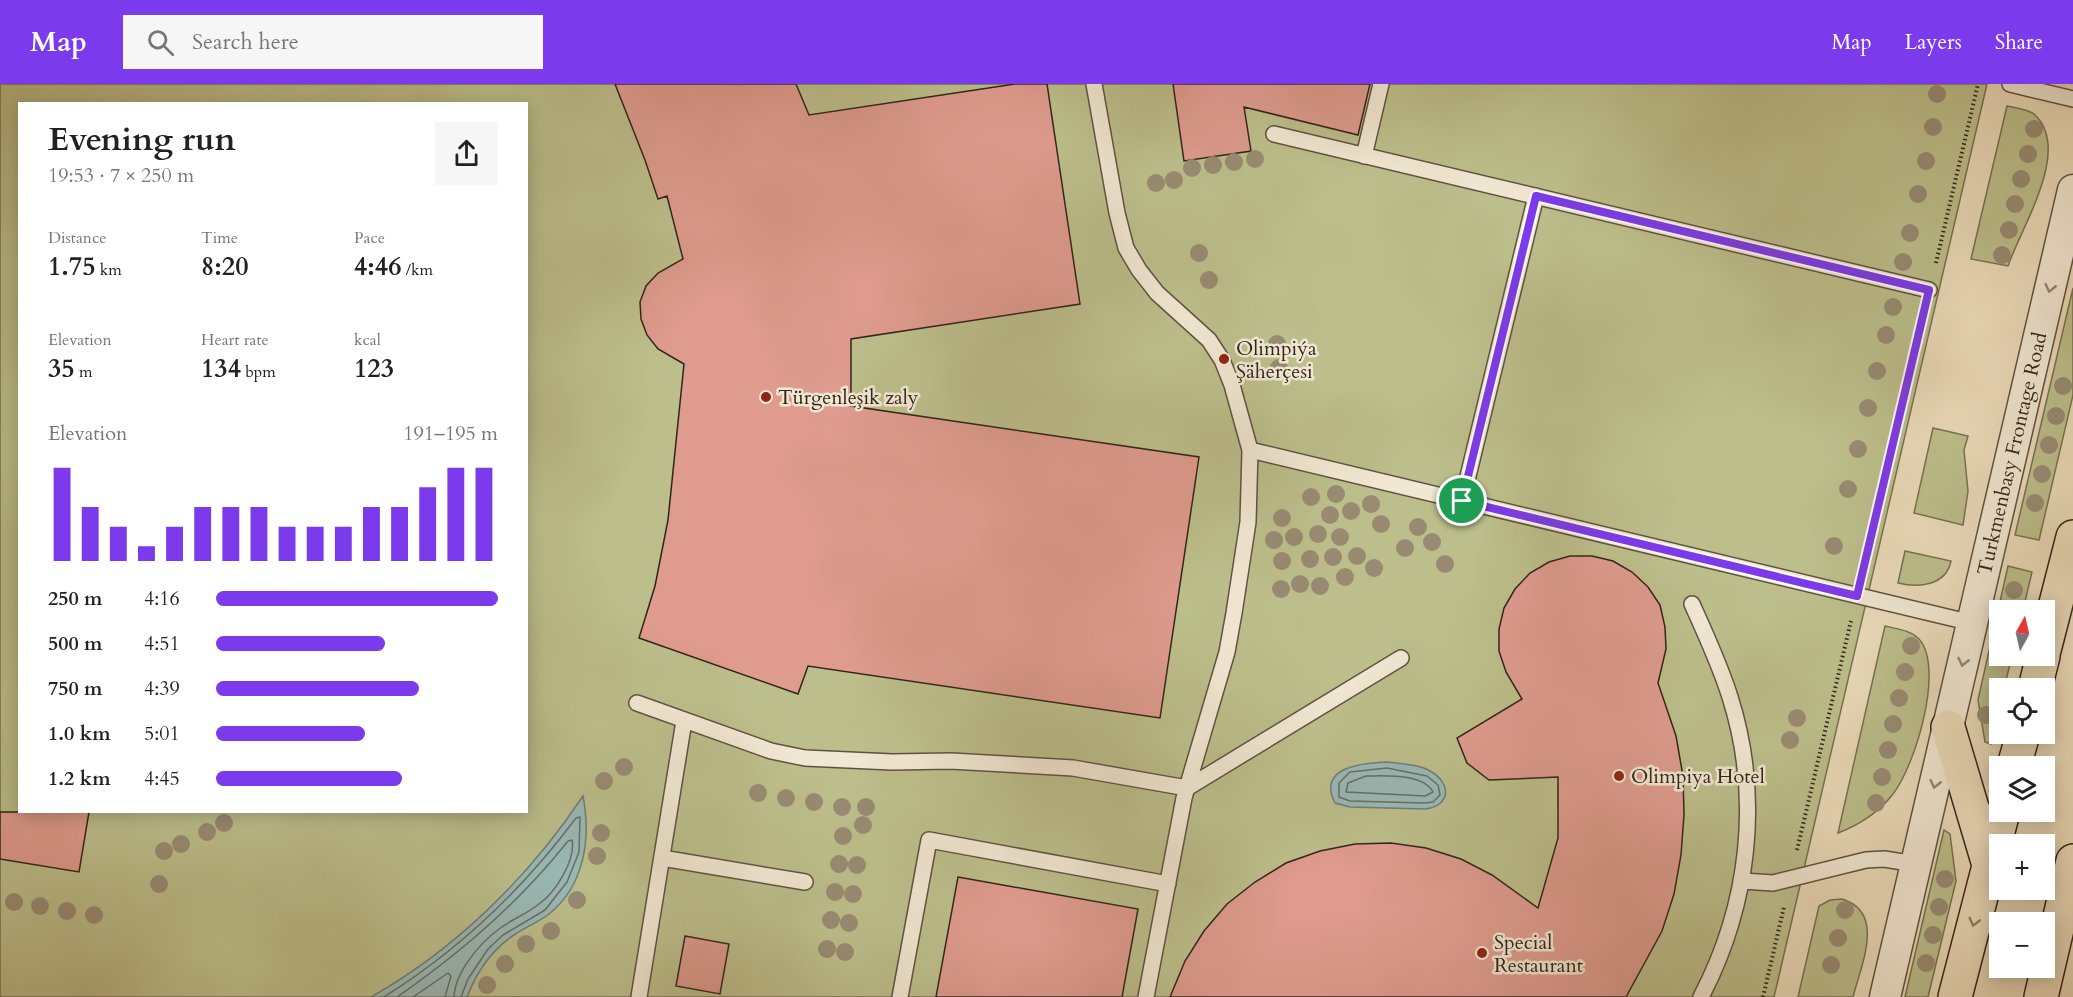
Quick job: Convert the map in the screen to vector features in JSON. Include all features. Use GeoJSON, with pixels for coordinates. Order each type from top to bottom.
{"type":"FeatureCollection","features":[{"type":"Feature","properties":{"kind":"main road"},"geometry":{"type":"LineString","coordinates":[[2055,607],[2073,537]]}},
{"type":"Feature","properties":{"kind":"main road"},"geometry":{"type":"LineString","coordinates":[[1948,727],[1989,865],[1955,997]]}},
{"type":"Feature","properties":{"kind":"main road"},"geometry":{"type":"LineString","coordinates":[[2041,997],[2073,861]]}},
{"type":"Feature","properties":{"kind":"street","name":"Turkmenbasy Frontage Road"},"geometry":{"type":"LineString","coordinates":[[1885,997],[2073,190]]}},
{"type":"Feature","properties":{"kind":"lane"},"geometry":{"type":"LineString","coordinates":[[1094,84],[1117,213],[1126,248],[1157,293],[1209,340],[1222,360],[1232,385],[1250,450],[1248,522],[1233,622],[1227,652],[1187,788],[1146,997]]}},
{"type":"Feature","properties":{"kind":"lane"},"geometry":{"type":"LineString","coordinates":[[1364,156],[1381,84]]}},
{"type":"Feature","properties":{"kind":"lane"},"geometry":{"type":"LineString","coordinates":[[2010,84],[2073,99]]}},
{"type":"Feature","properties":{"kind":"lane"},"geometry":{"type":"LineString","coordinates":[[1274,134],[1929,290]]}},
{"type":"Feature","properties":{"kind":"lane"},"geometry":{"type":"LineString","coordinates":[[1462,501],[1536,196]]}},
{"type":"Feature","properties":{"kind":"lane"},"geometry":{"type":"LineString","coordinates":[[1250,450],[1972,623]]}},
{"type":"Feature","properties":{"kind":"lane"},"geometry":{"type":"LineString","coordinates":[[1692,604],[1731,698],[1742,746],[1747,804],[1743,881],[1723,951],[1701,997]]}},
{"type":"Feature","properties":{"kind":"lane"},"geometry":{"type":"LineString","coordinates":[[637,703],[771,751],[805,758],[892,762],[951,761],[1073,768],[1187,788],[1401,658]]}},
{"type":"Feature","properties":{"kind":"lane"},"geometry":{"type":"LineString","coordinates":[[639,997],[684,721]]}},
{"type":"Feature","properties":{"kind":"lane"},"geometry":{"type":"LineString","coordinates":[[900,997],[929,840],[1168,884]]}},
{"type":"Feature","properties":{"kind":"lane"},"geometry":{"type":"LineString","coordinates":[[662,858],[805,882]]}},
{"type":"Feature","properties":{"kind":"lane"},"geometry":{"type":"LineString","coordinates":[[1743,881],[1773,883],[1866,860],[1884,859],[1916,864]]}},
{"type":"Feature","properties":{"kind":"path"},"geometry":{"type":"LineString","coordinates":[[1763,997],[1978,84]]}},
{"type":"Feature","properties":{"kind":"green space","name":"Olimpiýa Şäherçesi"},"geometry":{"type":"Polygon","coordinates":[[[0,84],[1987,84],[1774,997],[0,997],[0,84]]]}},
{"type":"Feature","properties":{"kind":"green space"},"geometry":{"type":"Polygon","coordinates":[[[2007,106],[2034,114],[2045,129],[2048,147],[2046,167],[2040,188],[2008,266],[1971,259],[2007,106]]]}},
{"type":"Feature","properties":{"kind":"green space"},"geometry":{"type":"Polygon","coordinates":[[[2073,288],[2073,395],[2039,540],[2015,535],[2073,288]]]}},
{"type":"Feature","properties":{"kind":"green space"},"geometry":{"type":"Polygon","coordinates":[[[1933,428],[1968,436],[1964,450],[1968,491],[1963,525],[1914,513],[1933,428]]]}},
{"type":"Feature","properties":{"kind":"green space"},"geometry":{"type":"Polygon","coordinates":[[[1905,551],[1951,561],[1943,576],[1930,583],[1914,585],[1898,583],[1905,551]]]}},
{"type":"Feature","properties":{"kind":"green space"},"geometry":{"type":"Polygon","coordinates":[[[2008,566],[2032,572],[2025,600],[2000,600],[2008,566]]]}},
{"type":"Feature","properties":{"kind":"green space"},"geometry":{"type":"Polygon","coordinates":[[[1885,626],[1912,634],[1919,639],[1926,653],[1929,672],[1924,717],[1910,762],[1893,794],[1868,817],[1838,833],[1885,626]]]}},
{"type":"Feature","properties":{"kind":"green space"},"geometry":{"type":"Polygon","coordinates":[[[1989,651],[1989,666],[2010,666],[2006,678],[1989,678],[1989,743],[1985,742],[1978,700],[1989,651]]]}},
{"type":"Feature","properties":{"kind":"green space"},"geometry":{"type":"Polygon","coordinates":[[[1944,830],[1950,834],[1956,881],[1928,997],[1905,997],[1944,830]]]}},
{"type":"Feature","properties":{"kind":"green space"},"geometry":{"type":"Polygon","coordinates":[[[1842,899],[1855,906],[1863,915],[1867,927],[1865,955],[1853,997],[1798,997],[1819,906],[1830,900],[1842,899]]]}},
{"type":"Feature","properties":{"kind":"water"},"geometry":{"type":"Polygon","coordinates":[[[1387,762],[1415,766],[1430,771],[1437,776],[1445,788],[1444,799],[1434,807],[1425,809],[1350,807],[1335,803],[1331,791],[1332,781],[1337,774],[1356,766],[1387,762]]]}},
{"type":"Feature","properties":{"kind":"water"},"geometry":{"type":"Polygon","coordinates":[[[583,796],[585,844],[578,875],[571,889],[549,914],[508,939],[493,953],[481,969],[467,997],[371,997],[432,957],[489,909],[539,855],[583,796]]]}},
{"type":"Feature","properties":{"kind":"building","name":"Türgenleşik zaly"},"geometry":{"type":"Polygon","coordinates":[[[615,84],[796,84],[809,115],[1015,84],[1047,84],[1080,304],[851,339],[851,406],[1199,457],[1160,718],[808,666],[798,694],[639,638],[655,586],[668,520],[684,364],[658,349],[647,335],[641,319],[640,302],[646,286],[658,273],[683,259],[667,196],[658,199],[615,84]]]}},
{"type":"Feature","properties":{"kind":"building"},"geometry":{"type":"Polygon","coordinates":[[[1173,84],[1370,84],[1358,135],[1244,107],[1251,151],[1184,161],[1173,84]]]}},
{"type":"Feature","properties":{"kind":"building","name":"Olimpiya Hotel"},"geometry":{"type":"Polygon","coordinates":[[[1570,556],[1592,556],[1613,561],[1632,572],[1648,587],[1660,605],[1665,627],[1666,649],[1658,683],[1676,736],[1683,776],[1684,815],[1681,855],[1674,894],[1662,931],[1626,997],[1170,997],[1185,961],[1204,931],[1227,904],[1255,882],[1286,863],[1320,851],[1355,844],[1391,843],[1426,848],[1461,859],[1492,875],[1538,908],[1558,838],[1558,777],[1489,780],[1467,763],[1457,738],[1522,699],[1506,672],[1499,651],[1499,629],[1504,608],[1515,589],[1530,573],[1549,562],[1570,556]]]}},
{"type":"Feature","properties":{"kind":"building"},"geometry":{"type":"Polygon","coordinates":[[[0,812],[89,813],[79,872],[0,859],[0,812]]]}},
{"type":"Feature","properties":{"kind":"building"},"geometry":{"type":"Polygon","coordinates":[[[958,877],[1138,909],[1122,997],[936,997],[958,877]]]}},
{"type":"Feature","properties":{"kind":"building"},"geometry":{"type":"Polygon","coordinates":[[[685,936],[729,944],[720,994],[676,986],[685,936]]]}},
{"type":"Feature","properties":{"kind":"place","name":"Olimpiýa Şäherçesi"},"geometry":{"type":"Point","coordinates":[1224,359]}},
{"type":"Feature","properties":{"kind":"place","name":"Türgenleşik zaly"},"geometry":{"type":"Point","coordinates":[766,397]}},
{"type":"Feature","properties":{"kind":"place","name":"Olimpiya Hotel"},"geometry":{"type":"Point","coordinates":[1619,776]}},
{"type":"Feature","properties":{"kind":"place","name":"Special Restaurant"},"geometry":{"type":"Point","coordinates":[1482,953]}},
{"type":"Feature","properties":{"kind":"route"},"geometry":{"type":"LineString","coordinates":[[1536,196],[1929,290],[1857,596],[1462,501],[1536,196]]}}]}
